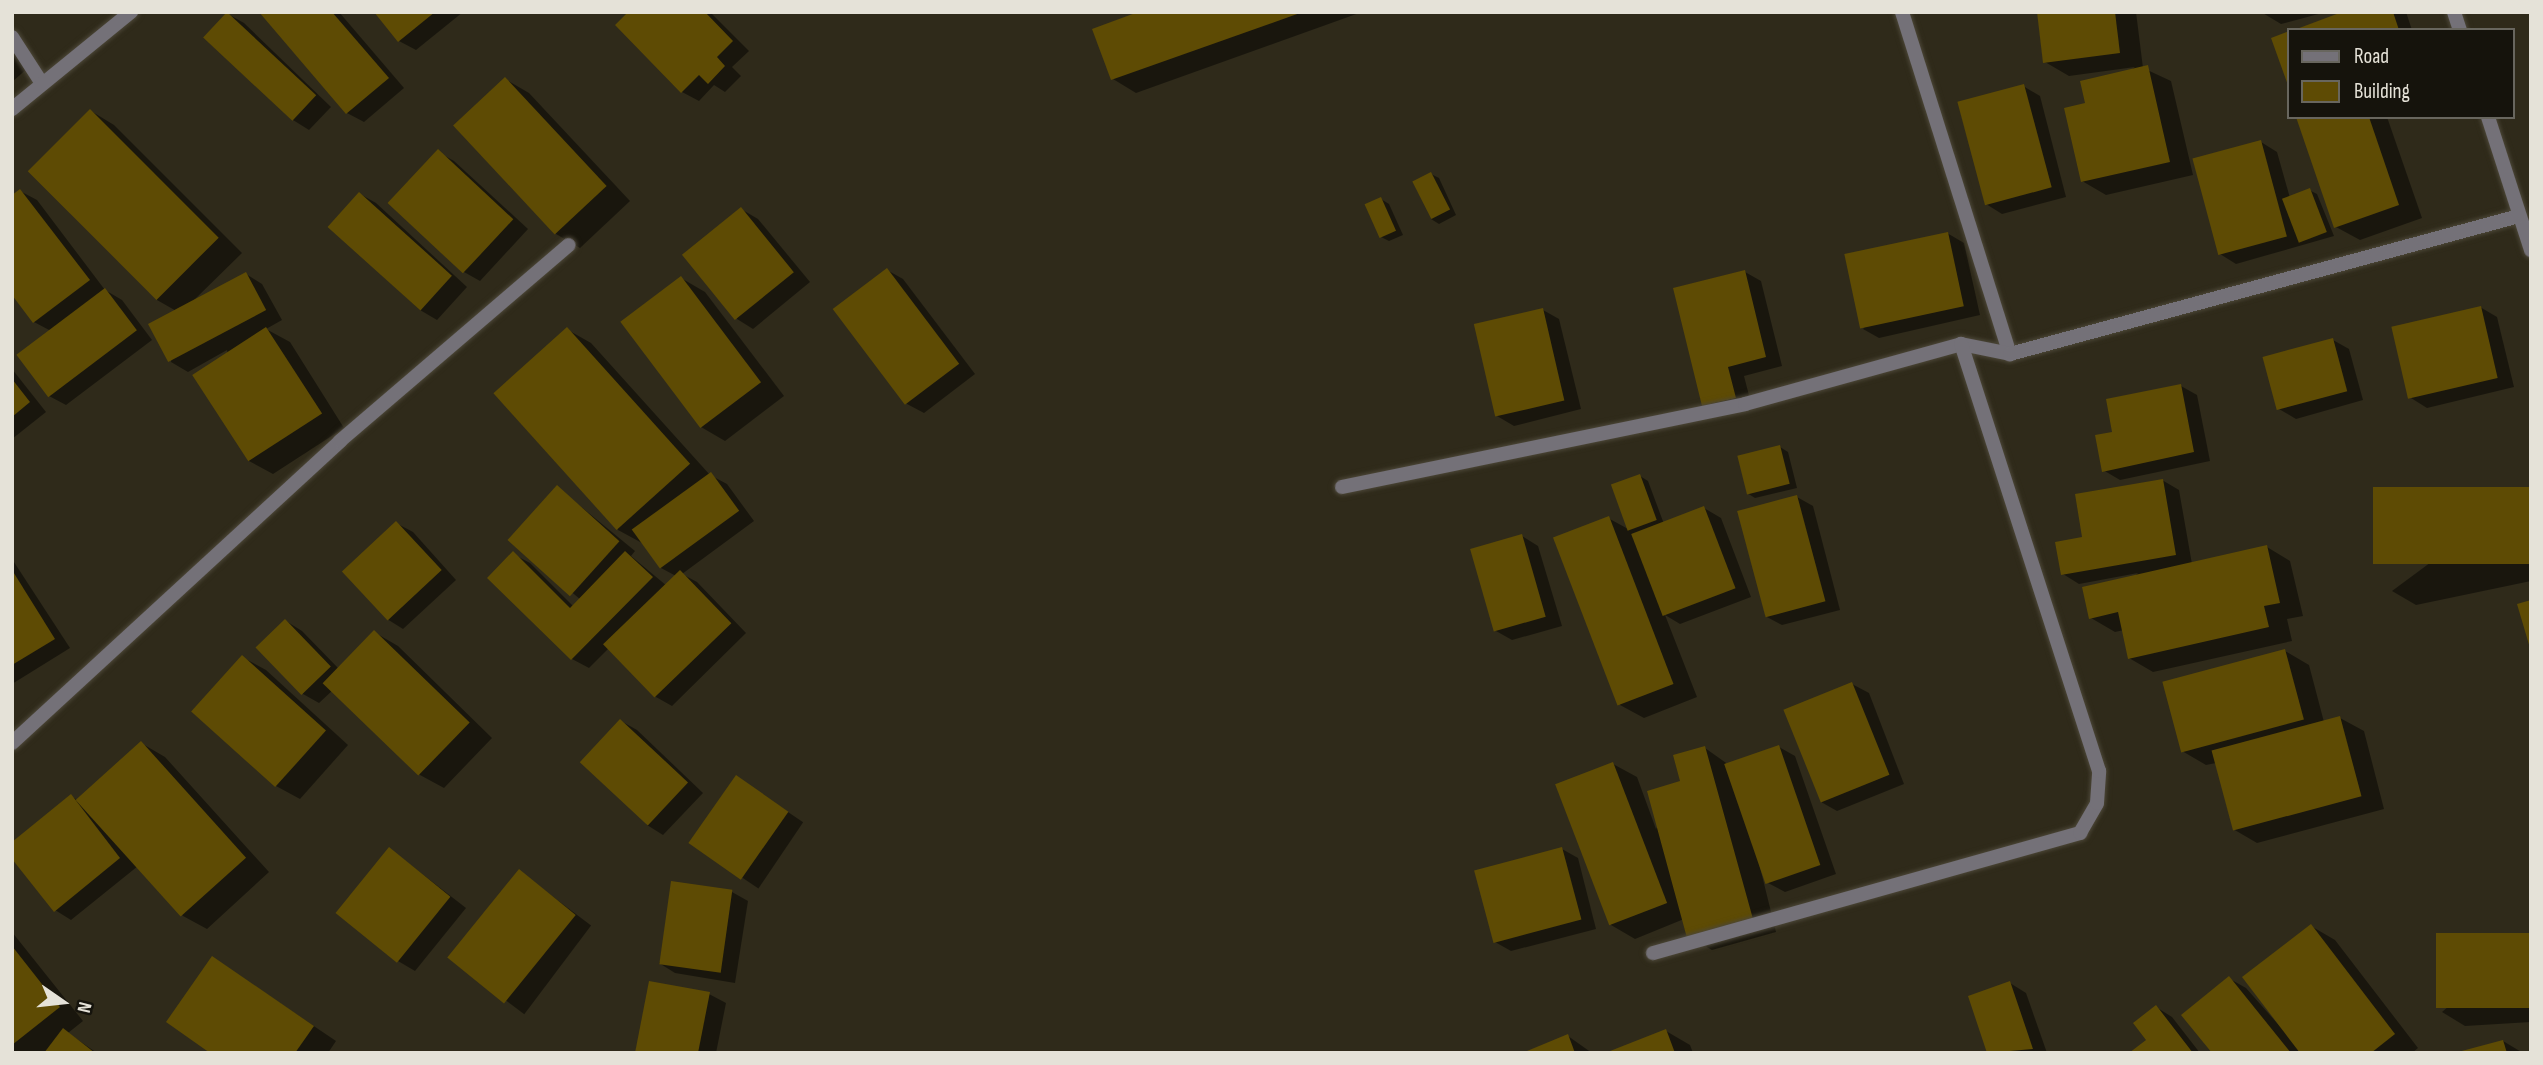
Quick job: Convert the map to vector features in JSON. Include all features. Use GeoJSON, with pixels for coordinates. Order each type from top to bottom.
{"type":"FeatureCollection","features":[{"type":"Feature","properties":{"kind":"street"},"geometry":{"type":"LineString","coordinates":[[12,109],[41,82],[131,12]]}},
{"type":"Feature","properties":{"kind":"street"},"geometry":{"type":"LineString","coordinates":[[1902,12],[2010,355]]}},
{"type":"Feature","properties":{"kind":"street"},"geometry":{"type":"LineString","coordinates":[[12,37],[41,82]]}},
{"type":"Feature","properties":{"kind":"street"},"geometry":{"type":"LineString","coordinates":[[2489,119],[2531,250]]}},
{"type":"Feature","properties":{"kind":"street"},"geometry":{"type":"LineString","coordinates":[[1342,487],[1745,404],[1961,344],[2010,355],[2519,216]]}},
{"type":"Feature","properties":{"kind":"street"},"geometry":{"type":"LineString","coordinates":[[12,743],[340,441],[569,246]]}},
{"type":"Feature","properties":{"kind":"street"},"geometry":{"type":"LineString","coordinates":[[1653,953],[2080,833],[2097,803],[2099,771],[1961,344]]}},
{"type":"Feature","properties":{"kind":"building"},"geometry":{"type":"Polygon","coordinates":[[[227,12],[316,95],[292,121],[203,38],[227,12]]]}},
{"type":"Feature","properties":{"kind":"building"},"geometry":{"type":"Polygon","coordinates":[[[259,12],[332,12],[389,78],[346,114],[259,12]]]}},
{"type":"Feature","properties":{"kind":"building"},"geometry":{"type":"Polygon","coordinates":[[[374,12],[435,12],[398,42],[374,12]]]}},
{"type":"Feature","properties":{"kind":"building"},"geometry":{"type":"Polygon","coordinates":[[[628,12],[705,12],[733,41],[717,57],[725,66],[708,84],[699,75],[681,93],[615,25],[628,12]]]}},
{"type":"Feature","properties":{"kind":"building"},"geometry":{"type":"Polygon","coordinates":[[[1138,12],[1300,13],[1111,80],[1092,29],[1138,12]]]}},
{"type":"Feature","properties":{"kind":"building"},"geometry":{"type":"Polygon","coordinates":[[[2037,12],[2115,12],[2120,53],[2043,63],[2037,12]]]}},
{"type":"Feature","properties":{"kind":"building"},"geometry":{"type":"Polygon","coordinates":[[[2342,12],[2393,12],[2398,28],[2299,28],[2342,12]]]}},
{"type":"Feature","properties":{"kind":"building"},"geometry":{"type":"Polygon","coordinates":[[[2288,31],[2288,85],[2271,38],[2288,31]]]}},
{"type":"Feature","properties":{"kind":"building"},"geometry":{"type":"Polygon","coordinates":[[[2148,65],[2170,162],[2081,182],[2064,108],[2085,103],[2080,81],[2148,65]]]}},
{"type":"Feature","properties":{"kind":"building"},"geometry":{"type":"Polygon","coordinates":[[[505,77],[607,186],[555,234],[453,125],[505,77]]]}},
{"type":"Feature","properties":{"kind":"building"},"geometry":{"type":"Polygon","coordinates":[[[2024,84],[2052,187],[1985,205],[1957,102],[2024,84]]]}},
{"type":"Feature","properties":{"kind":"building"},"geometry":{"type":"Polygon","coordinates":[[[90,109],[219,238],[156,300],[28,171],[90,109]]]}},
{"type":"Feature","properties":{"kind":"building"},"geometry":{"type":"Polygon","coordinates":[[[2297,119],[2370,119],[2399,205],[2334,228],[2297,119]]]}},
{"type":"Feature","properties":{"kind":"building"},"geometry":{"type":"Polygon","coordinates":[[[2261,140],[2287,237],[2218,255],[2192,158],[2261,140]]]}},
{"type":"Feature","properties":{"kind":"building"},"geometry":{"type":"Polygon","coordinates":[[[438,149],[513,219],[463,273],[388,203],[438,149]]]}},
{"type":"Feature","properties":{"kind":"building"},"geometry":{"type":"Polygon","coordinates":[[[1431,172],[1450,209],[1431,219],[1412,182],[1431,172]]]}},
{"type":"Feature","properties":{"kind":"building"},"geometry":{"type":"Polygon","coordinates":[[[2310,188],[2327,232],[2299,243],[2282,199],[2310,188]]]}},
{"type":"Feature","properties":{"kind":"building"},"geometry":{"type":"Polygon","coordinates":[[[20,189],[90,280],[33,323],[12,295],[12,195],[20,189]]]}},
{"type":"Feature","properties":{"kind":"building"},"geometry":{"type":"Polygon","coordinates":[[[359,192],[452,276],[420,311],[328,227],[359,192]]]}},
{"type":"Feature","properties":{"kind":"building"},"geometry":{"type":"Polygon","coordinates":[[[1381,197],[1396,231],[1380,238],[1365,204],[1381,197]]]}},
{"type":"Feature","properties":{"kind":"building"},"geometry":{"type":"Polygon","coordinates":[[[741,207],[794,272],[735,320],[682,255],[741,207]]]}},
{"type":"Feature","properties":{"kind":"building"},"geometry":{"type":"Polygon","coordinates":[[[1948,232],[1964,306],[1860,328],[1844,254],[1948,232]]]}},
{"type":"Feature","properties":{"kind":"building"},"geometry":{"type":"Polygon","coordinates":[[[887,268],[959,364],[905,405],[833,309],[887,268]]]}},
{"type":"Feature","properties":{"kind":"building"},"geometry":{"type":"Polygon","coordinates":[[[1745,270],[1766,357],[1728,367],[1736,398],[1702,406],[1673,288],[1745,270]]]}},
{"type":"Feature","properties":{"kind":"building"},"geometry":{"type":"Polygon","coordinates":[[[246,272],[266,310],[168,362],[148,324],[246,272]]]}},
{"type":"Feature","properties":{"kind":"building"},"geometry":{"type":"Polygon","coordinates":[[[681,276],[761,382],[700,428],[620,322],[681,276]]]}},
{"type":"Feature","properties":{"kind":"building"},"geometry":{"type":"Polygon","coordinates":[[[105,288],[137,330],[48,397],[16,355],[105,288]]]}},
{"type":"Feature","properties":{"kind":"building"},"geometry":{"type":"Polygon","coordinates":[[[2481,306],[2498,378],[2408,399],[2391,327],[2481,306]]]}},
{"type":"Feature","properties":{"kind":"building"},"geometry":{"type":"Polygon","coordinates":[[[1543,308],[1564,401],[1495,417],[1474,324],[1543,308]]]}},
{"type":"Feature","properties":{"kind":"building"},"geometry":{"type":"Polygon","coordinates":[[[266,327],[322,413],[248,461],[192,375],[266,327]]]}},
{"type":"Feature","properties":{"kind":"building"},"geometry":{"type":"Polygon","coordinates":[[[567,327],[690,464],[617,530],[493,393],[567,327]]]}},
{"type":"Feature","properties":{"kind":"building"},"geometry":{"type":"Polygon","coordinates":[[[2333,338],[2347,391],[2277,410],[2262,357],[2333,338]]]}},
{"type":"Feature","properties":{"kind":"building"},"geometry":{"type":"Polygon","coordinates":[[[12,379],[30,402],[12,417],[12,379]]]}},
{"type":"Feature","properties":{"kind":"building"},"geometry":{"type":"Polygon","coordinates":[[[2181,384],[2194,452],[2102,472],[2095,435],[2112,432],[2106,399],[2181,384]]]}},
{"type":"Feature","properties":{"kind":"building"},"geometry":{"type":"Polygon","coordinates":[[[1780,445],[1790,484],[1747,494],[1737,456],[1780,445]]]}},
{"type":"Feature","properties":{"kind":"building"},"geometry":{"type":"Polygon","coordinates":[[[711,472],[739,511],[660,568],[632,530],[711,472]]]}},
{"type":"Feature","properties":{"kind":"building"},"geometry":{"type":"Polygon","coordinates":[[[1640,474],[1657,520],[1628,531],[1611,485],[1640,474]]]}},
{"type":"Feature","properties":{"kind":"building"},"geometry":{"type":"Polygon","coordinates":[[[2163,479],[2176,555],[2061,575],[2055,542],[2082,537],[2075,494],[2163,479]]]}},
{"type":"Feature","properties":{"kind":"building"},"geometry":{"type":"Polygon","coordinates":[[[557,485],[619,541],[570,596],[507,540],[557,485]]]}},
{"type":"Feature","properties":{"kind":"building"},"geometry":{"type":"Polygon","coordinates":[[[2373,487],[2531,487],[2531,564],[2373,564],[2373,487]]]}},
{"type":"Feature","properties":{"kind":"building"},"geometry":{"type":"Polygon","coordinates":[[[1797,495],[1825,601],[1766,617],[1737,511],[1797,495]]]}},
{"type":"Feature","properties":{"kind":"building"},"geometry":{"type":"Polygon","coordinates":[[[1704,506],[1736,588],[1663,616],[1631,534],[1704,506]]]}},
{"type":"Feature","properties":{"kind":"building"},"geometry":{"type":"Polygon","coordinates":[[[1609,516],[1674,684],[1617,706],[1553,538],[1609,516]]]}},
{"type":"Feature","properties":{"kind":"building"},"geometry":{"type":"Polygon","coordinates":[[[396,521],[442,570],[388,620],[342,571],[396,521]]]}},
{"type":"Feature","properties":{"kind":"building"},"geometry":{"type":"Polygon","coordinates":[[[1522,534],[1546,617],[1494,632],[1470,549],[1522,534]]]}},
{"type":"Feature","properties":{"kind":"building"},"geometry":{"type":"Polygon","coordinates":[[[2267,545],[2280,603],[2264,606],[2269,627],[2128,659],[2118,612],[2089,619],[2082,587],[2267,545]]]}},
{"type":"Feature","properties":{"kind":"building"},"geometry":{"type":"Polygon","coordinates":[[[513,551],[570,608],[625,551],[653,577],[571,660],[487,578],[513,551]]]}},
{"type":"Feature","properties":{"kind":"building"},"geometry":{"type":"Polygon","coordinates":[[[12,570],[55,639],[12,665],[12,570]]]}},
{"type":"Feature","properties":{"kind":"building"},"geometry":{"type":"Polygon","coordinates":[[[680,570],[731,623],[654,698],[603,644],[680,570]]]}},
{"type":"Feature","properties":{"kind":"building"},"geometry":{"type":"Polygon","coordinates":[[[2531,600],[2531,648],[2530,648],[2517,604],[2531,600]]]}},
{"type":"Feature","properties":{"kind":"building"},"geometry":{"type":"Polygon","coordinates":[[[285,619],[331,666],[301,695],[256,647],[285,619]]]}},
{"type":"Feature","properties":{"kind":"building"},"geometry":{"type":"Polygon","coordinates":[[[374,630],[470,722],[418,776],[323,683],[374,630]]]}},
{"type":"Feature","properties":{"kind":"building"},"geometry":{"type":"Polygon","coordinates":[[[2285,649],[2304,720],[2181,752],[2162,682],[2285,649]]]}},
{"type":"Feature","properties":{"kind":"building"},"geometry":{"type":"Polygon","coordinates":[[[242,655],[326,731],[275,787],[191,711],[242,655]]]}},
{"type":"Feature","properties":{"kind":"building"},"geometry":{"type":"Polygon","coordinates":[[[1852,682],[1889,775],[1821,802],[1783,710],[1852,682]]]}},
{"type":"Feature","properties":{"kind":"building"},"geometry":{"type":"Polygon","coordinates":[[[2340,716],[2361,796],[2233,831],[2212,750],[2340,716]]]}},
{"type":"Feature","properties":{"kind":"building"},"geometry":{"type":"Polygon","coordinates":[[[620,719],[688,782],[648,826],[580,762],[620,719]]]}},
{"type":"Feature","properties":{"kind":"building"},"geometry":{"type":"Polygon","coordinates":[[[141,741],[246,858],[181,917],[76,800],[141,741]]]}},
{"type":"Feature","properties":{"kind":"building"},"geometry":{"type":"Polygon","coordinates":[[[1779,745],[1820,865],[1766,884],[1724,764],[1779,745]]]}},
{"type":"Feature","properties":{"kind":"building"},"geometry":{"type":"Polygon","coordinates":[[[1705,746],[1753,919],[1687,938],[1647,791],[1680,781],[1673,755],[1705,746]]]}},
{"type":"Feature","properties":{"kind":"building"},"geometry":{"type":"Polygon","coordinates":[[[1613,762],[1667,903],[1609,925],[1555,784],[1613,762]]]}},
{"type":"Feature","properties":{"kind":"building"},"geometry":{"type":"Polygon","coordinates":[[[736,775],[788,812],[741,880],[688,843],[736,775]]]}},
{"type":"Feature","properties":{"kind":"building"},"geometry":{"type":"Polygon","coordinates":[[[71,794],[120,858],[54,912],[12,859],[12,842],[71,794]]]}},
{"type":"Feature","properties":{"kind":"building"},"geometry":{"type":"Polygon","coordinates":[[[389,847],[450,897],[397,963],[336,913],[389,847]]]}},
{"type":"Feature","properties":{"kind":"building"},"geometry":{"type":"Polygon","coordinates":[[[1562,847],[1581,919],[1494,943],[1474,871],[1562,847]]]}},
{"type":"Feature","properties":{"kind":"building"},"geometry":{"type":"Polygon","coordinates":[[[519,869],[576,915],[504,1004],[447,958],[519,869]]]}},
{"type":"Feature","properties":{"kind":"building"},"geometry":{"type":"Polygon","coordinates":[[[671,881],[732,890],[721,973],[659,964],[671,881]]]}},
{"type":"Feature","properties":{"kind":"building"},"geometry":{"type":"Polygon","coordinates":[[[2311,924],[2395,1034],[2371,1053],[2300,1053],[2242,977],[2311,924]]]}},
{"type":"Feature","properties":{"kind":"building"},"geometry":{"type":"Polygon","coordinates":[[[2436,933],[2531,933],[2531,1008],[2436,1008],[2436,933]]]}},
{"type":"Feature","properties":{"kind":"building"},"geometry":{"type":"Polygon","coordinates":[[[12,946],[60,1007],[12,1045],[12,946]]]}},
{"type":"Feature","properties":{"kind":"building"},"geometry":{"type":"Polygon","coordinates":[[[212,956],[314,1026],[295,1053],[210,1053],[166,1022],[212,956]]]}},
{"type":"Feature","properties":{"kind":"building"},"geometry":{"type":"Polygon","coordinates":[[[2229,976],[2291,1053],[2212,1053],[2181,1015],[2229,976]]]}},
{"type":"Feature","properties":{"kind":"building"},"geometry":{"type":"Polygon","coordinates":[[[649,981],[710,992],[698,1053],[635,1053],[649,981]]]}},
{"type":"Feature","properties":{"kind":"building"},"geometry":{"type":"Polygon","coordinates":[[[2010,981],[2033,1049],[1987,1053],[1968,996],[2010,981]]]}},
{"type":"Feature","properties":{"kind":"building"},"geometry":{"type":"Polygon","coordinates":[[[2156,1005],[2193,1053],[2129,1053],[2146,1040],[2133,1023],[2156,1005]]]}},
{"type":"Feature","properties":{"kind":"building"},"geometry":{"type":"Polygon","coordinates":[[[63,1028],[95,1053],[44,1053],[63,1028]]]}},
{"type":"Feature","properties":{"kind":"building"},"geometry":{"type":"Polygon","coordinates":[[[1666,1029],[1675,1053],[1605,1053],[1666,1029]]]}},
{"type":"Feature","properties":{"kind":"building"},"geometry":{"type":"Polygon","coordinates":[[[1568,1034],[1575,1053],[1522,1053],[1568,1034]]]}},
{"type":"Feature","properties":{"kind":"building"},"geometry":{"type":"Polygon","coordinates":[[[2503,1040],[2507,1053],[2458,1053],[2458,1052],[2503,1040]]]}}]}
